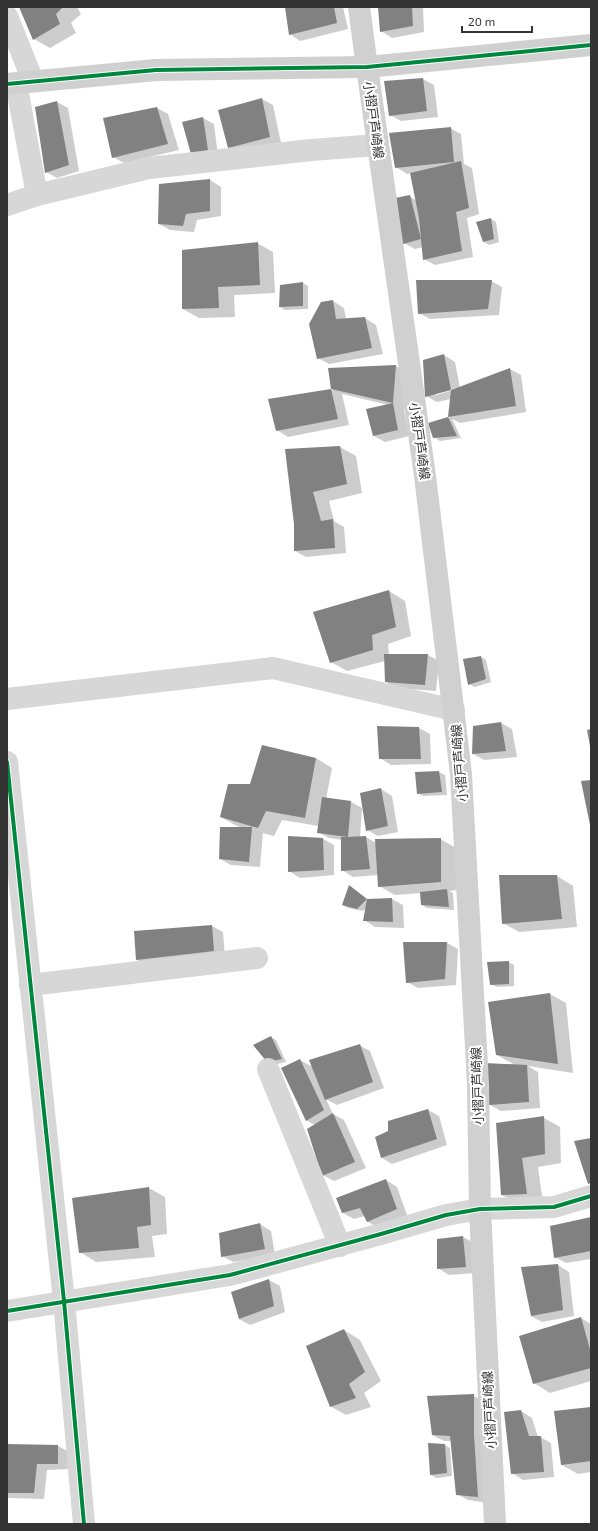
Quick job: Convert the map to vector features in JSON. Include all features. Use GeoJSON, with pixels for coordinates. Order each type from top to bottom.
{"type":"FeatureCollection","features":[{"type":"Feature","properties":{"kind":"main road","name":"小摺戸芦崎線"},"geometry":{"type":"LineString","coordinates":[[360,7],[367,67],[425,476],[461,774],[477,1068],[480,1209],[496,1524]]}},
{"type":"Feature","properties":{"kind":"main road"},"geometry":{"type":"LineString","coordinates":[[18,83],[156,70],[367,67],[591,45]]}},
{"type":"Feature","properties":{"kind":"street"},"geometry":{"type":"LineString","coordinates":[[7,16],[37,195]]}},
{"type":"Feature","properties":{"kind":"street"},"geometry":{"type":"LineString","coordinates":[[7,205],[37,195],[149,168],[311,150],[378,146]]}},
{"type":"Feature","properties":{"kind":"street"},"geometry":{"type":"LineString","coordinates":[[7,699],[273,668],[454,710]]}},
{"type":"Feature","properties":{"kind":"street"},"geometry":{"type":"LineString","coordinates":[[7,762],[64,1301],[84,1524]]}},
{"type":"Feature","properties":{"kind":"street"},"geometry":{"type":"LineString","coordinates":[[30,985],[257,958]]}},
{"type":"Feature","properties":{"kind":"street"},"geometry":{"type":"LineString","coordinates":[[268,1069],[340,1246]]}},
{"type":"Feature","properties":{"kind":"street"},"geometry":{"type":"LineString","coordinates":[[7,1310],[230,1275],[340,1246],[446,1215],[480,1209],[554,1207],[591,1196]]}},
{"type":"Feature","properties":{"kind":"building"},"geometry":{"type":"Polygon","coordinates":[[[19,7],[63,7],[56,14],[60,24],[33,40],[19,7]]]}},
{"type":"Feature","properties":{"kind":"building"},"geometry":{"type":"Polygon","coordinates":[[[285,7],[334,7],[337,23],[289,35],[285,7]]]}},
{"type":"Feature","properties":{"kind":"building"},"geometry":{"type":"Polygon","coordinates":[[[378,7],[412,7],[413,26],[380,32],[378,7]]]}},
{"type":"Feature","properties":{"kind":"building"},"geometry":{"type":"Polygon","coordinates":[[[423,78],[427,111],[389,116],[384,81],[423,78]]]}},
{"type":"Feature","properties":{"kind":"building"},"geometry":{"type":"Polygon","coordinates":[[[262,98],[270,137],[228,148],[218,110],[262,98]]]}},
{"type":"Feature","properties":{"kind":"building"},"geometry":{"type":"Polygon","coordinates":[[[57,101],[69,165],[45,173],[35,107],[57,101]]]}},
{"type":"Feature","properties":{"kind":"building"},"geometry":{"type":"Polygon","coordinates":[[[157,107],[168,144],[112,158],[103,118],[157,107]]]}},
{"type":"Feature","properties":{"kind":"building"},"geometry":{"type":"Polygon","coordinates":[[[203,117],[208,150],[191,154],[182,122],[203,117]]]}},
{"type":"Feature","properties":{"kind":"building"},"geometry":{"type":"Polygon","coordinates":[[[451,127],[454,162],[395,168],[389,133],[451,127]]]}},
{"type":"Feature","properties":{"kind":"building"},"geometry":{"type":"Polygon","coordinates":[[[461,161],[469,208],[456,212],[462,251],[423,260],[419,218],[410,173],[461,161]]]}},
{"type":"Feature","properties":{"kind":"building"},"geometry":{"type":"Polygon","coordinates":[[[210,179],[210,211],[186,214],[183,226],[158,224],[159,184],[210,179]]]}},
{"type":"Feature","properties":{"kind":"building"},"geometry":{"type":"Polygon","coordinates":[[[410,195],[421,239],[403,244],[395,198],[410,195]]]}},
{"type":"Feature","properties":{"kind":"building"},"geometry":{"type":"Polygon","coordinates":[[[491,218],[494,239],[483,242],[476,222],[491,218]]]}},
{"type":"Feature","properties":{"kind":"building"},"geometry":{"type":"Polygon","coordinates":[[[258,242],[260,285],[218,287],[219,308],[182,309],[182,250],[258,242]]]}},
{"type":"Feature","properties":{"kind":"building"},"geometry":{"type":"Polygon","coordinates":[[[416,280],[492,280],[488,309],[418,314],[416,280]]]}},
{"type":"Feature","properties":{"kind":"building"},"geometry":{"type":"Polygon","coordinates":[[[303,282],[303,306],[279,307],[280,285],[303,282]]]}},
{"type":"Feature","properties":{"kind":"building"},"geometry":{"type":"Polygon","coordinates":[[[333,300],[336,319],[365,317],[372,348],[317,359],[309,324],[321,302],[333,300]]]}},
{"type":"Feature","properties":{"kind":"building"},"geometry":{"type":"Polygon","coordinates":[[[444,354],[451,390],[425,397],[423,360],[444,354]]]}},
{"type":"Feature","properties":{"kind":"building"},"geometry":{"type":"Polygon","coordinates":[[[396,365],[393,403],[331,389],[328,368],[396,365]]]}},
{"type":"Feature","properties":{"kind":"building"},"geometry":{"type":"Polygon","coordinates":[[[510,368],[516,406],[448,417],[451,390],[510,368]]]}},
{"type":"Feature","properties":{"kind":"building"},"geometry":{"type":"Polygon","coordinates":[[[331,389],[338,419],[276,431],[268,399],[331,389]]]}},
{"type":"Feature","properties":{"kind":"building"},"geometry":{"type":"Polygon","coordinates":[[[393,403],[398,430],[373,436],[366,409],[393,403]]]}},
{"type":"Feature","properties":{"kind":"building"},"geometry":{"type":"Polygon","coordinates":[[[448,417],[457,436],[433,438],[428,423],[448,417]]]}},
{"type":"Feature","properties":{"kind":"building"},"geometry":{"type":"Polygon","coordinates":[[[340,446],[347,484],[313,492],[321,521],[333,519],[335,548],[294,551],[294,524],[285,449],[340,446]]]}},
{"type":"Feature","properties":{"kind":"building"},"geometry":{"type":"Polygon","coordinates":[[[389,590],[396,627],[372,635],[373,650],[330,663],[313,612],[389,590]]]}},
{"type":"Feature","properties":{"kind":"building"},"geometry":{"type":"Polygon","coordinates":[[[384,654],[428,654],[425,685],[385,682],[384,654]]]}},
{"type":"Feature","properties":{"kind":"building"},"geometry":{"type":"Polygon","coordinates":[[[481,656],[486,679],[468,685],[463,659],[481,656]]]}},
{"type":"Feature","properties":{"kind":"building"},"geometry":{"type":"Polygon","coordinates":[[[501,722],[506,751],[472,754],[473,726],[501,722]]]}},
{"type":"Feature","properties":{"kind":"building"},"geometry":{"type":"Polygon","coordinates":[[[377,726],[419,727],[421,759],[379,759],[377,726]]]}},
{"type":"Feature","properties":{"kind":"building"},"geometry":{"type":"Polygon","coordinates":[[[591,729],[591,746],[590,746],[587,730],[591,729]]]}},
{"type":"Feature","properties":{"kind":"building"},"geometry":{"type":"Polygon","coordinates":[[[262,745],[316,758],[305,818],[266,811],[258,828],[220,817],[228,784],[250,784],[262,745]]]}},
{"type":"Feature","properties":{"kind":"building"},"geometry":{"type":"Polygon","coordinates":[[[439,771],[442,792],[417,794],[415,772],[439,771]]]}},
{"type":"Feature","properties":{"kind":"building"},"geometry":{"type":"Polygon","coordinates":[[[591,780],[591,825],[590,825],[581,781],[591,780]]]}},
{"type":"Feature","properties":{"kind":"building"},"geometry":{"type":"Polygon","coordinates":[[[381,788],[388,826],[366,831],[360,793],[381,788]]]}},
{"type":"Feature","properties":{"kind":"building"},"geometry":{"type":"Polygon","coordinates":[[[322,797],[351,801],[348,837],[317,833],[322,797]]]}},
{"type":"Feature","properties":{"kind":"building"},"geometry":{"type":"Polygon","coordinates":[[[220,827],[252,827],[249,862],[219,859],[220,827]]]}},
{"type":"Feature","properties":{"kind":"building"},"geometry":{"type":"Polygon","coordinates":[[[288,836],[323,838],[324,870],[288,872],[288,836]]]}},
{"type":"Feature","properties":{"kind":"building"},"geometry":{"type":"Polygon","coordinates":[[[366,836],[370,869],[341,871],[341,837],[366,836]]]}},
{"type":"Feature","properties":{"kind":"building"},"geometry":{"type":"Polygon","coordinates":[[[441,838],[441,882],[378,887],[375,839],[441,838]]]}},
{"type":"Feature","properties":{"kind":"building"},"geometry":{"type":"Polygon","coordinates":[[[499,875],[557,875],[562,919],[502,924],[499,875]]]}},
{"type":"Feature","properties":{"kind":"building"},"geometry":{"type":"Polygon","coordinates":[[[349,885],[367,899],[357,909],[342,905],[349,885]]]}},
{"type":"Feature","properties":{"kind":"building"},"geometry":{"type":"Polygon","coordinates":[[[447,889],[449,907],[421,905],[420,892],[447,889]]]}},
{"type":"Feature","properties":{"kind":"building"},"geometry":{"type":"Polygon","coordinates":[[[392,898],[393,922],[363,921],[367,899],[392,898]]]}},
{"type":"Feature","properties":{"kind":"building"},"geometry":{"type":"Polygon","coordinates":[[[212,925],[214,951],[136,960],[134,931],[212,925]]]}},
{"type":"Feature","properties":{"kind":"building"},"geometry":{"type":"Polygon","coordinates":[[[403,942],[447,942],[445,979],[406,983],[403,942]]]}},
{"type":"Feature","properties":{"kind":"building"},"geometry":{"type":"Polygon","coordinates":[[[509,961],[509,984],[490,985],[487,962],[509,961]]]}},
{"type":"Feature","properties":{"kind":"building"},"geometry":{"type":"Polygon","coordinates":[[[550,993],[558,1064],[496,1055],[488,1002],[550,993]]]}},
{"type":"Feature","properties":{"kind":"building"},"geometry":{"type":"Polygon","coordinates":[[[271,1036],[282,1059],[267,1062],[253,1045],[271,1036]]]}},
{"type":"Feature","properties":{"kind":"building"},"geometry":{"type":"Polygon","coordinates":[[[360,1044],[373,1082],[325,1100],[309,1060],[360,1044]]]}},
{"type":"Feature","properties":{"kind":"building"},"geometry":{"type":"Polygon","coordinates":[[[300,1059],[324,1110],[306,1121],[281,1068],[300,1059]]]}},
{"type":"Feature","properties":{"kind":"building"},"geometry":{"type":"Polygon","coordinates":[[[484,1063],[527,1065],[529,1102],[489,1105],[484,1063]]]}},
{"type":"Feature","properties":{"kind":"building"},"geometry":{"type":"Polygon","coordinates":[[[428,1109],[437,1139],[381,1158],[375,1137],[388,1131],[388,1121],[428,1109]]]}},
{"type":"Feature","properties":{"kind":"building"},"geometry":{"type":"Polygon","coordinates":[[[333,1113],[355,1162],[322,1176],[307,1129],[333,1113]]]}},
{"type":"Feature","properties":{"kind":"building"},"geometry":{"type":"Polygon","coordinates":[[[544,1116],[545,1154],[522,1158],[527,1194],[501,1195],[496,1123],[544,1116]]]}},
{"type":"Feature","properties":{"kind":"building"},"geometry":{"type":"Polygon","coordinates":[[[591,1138],[591,1183],[588,1184],[574,1141],[591,1138]]]}},
{"type":"Feature","properties":{"kind":"building"},"geometry":{"type":"Polygon","coordinates":[[[386,1179],[397,1209],[367,1222],[360,1208],[342,1213],[336,1198],[386,1179]]]}},
{"type":"Feature","properties":{"kind":"building"},"geometry":{"type":"Polygon","coordinates":[[[149,1187],[151,1225],[137,1227],[139,1248],[79,1253],[72,1198],[149,1187]]]}},
{"type":"Feature","properties":{"kind":"building"},"geometry":{"type":"Polygon","coordinates":[[[591,1217],[591,1251],[554,1258],[550,1226],[591,1217]]]}},
{"type":"Feature","properties":{"kind":"building"},"geometry":{"type":"Polygon","coordinates":[[[260,1223],[265,1249],[221,1257],[219,1233],[260,1223]]]}},
{"type":"Feature","properties":{"kind":"building"},"geometry":{"type":"Polygon","coordinates":[[[463,1236],[466,1267],[437,1269],[437,1239],[463,1236]]]}},
{"type":"Feature","properties":{"kind":"building"},"geometry":{"type":"Polygon","coordinates":[[[558,1264],[563,1310],[531,1316],[521,1267],[558,1264]]]}},
{"type":"Feature","properties":{"kind":"building"},"geometry":{"type":"Polygon","coordinates":[[[269,1279],[274,1306],[239,1319],[231,1292],[269,1279]]]}},
{"type":"Feature","properties":{"kind":"building"},"geometry":{"type":"Polygon","coordinates":[[[581,1317],[591,1353],[591,1368],[533,1384],[519,1336],[581,1317]]]}},
{"type":"Feature","properties":{"kind":"building"},"geometry":{"type":"Polygon","coordinates":[[[344,1329],[365,1372],[349,1384],[356,1398],[330,1407],[306,1346],[344,1329]]]}},
{"type":"Feature","properties":{"kind":"building"},"geometry":{"type":"Polygon","coordinates":[[[474,1394],[474,1435],[478,1497],[456,1495],[450,1436],[432,1435],[427,1396],[474,1394]]]}},
{"type":"Feature","properties":{"kind":"building"},"geometry":{"type":"Polygon","coordinates":[[[591,1407],[591,1461],[561,1465],[554,1411],[591,1407]]]}},
{"type":"Feature","properties":{"kind":"building"},"geometry":{"type":"Polygon","coordinates":[[[521,1410],[529,1436],[541,1436],[544,1472],[511,1474],[504,1412],[521,1410]]]}},
{"type":"Feature","properties":{"kind":"building"},"geometry":{"type":"Polygon","coordinates":[[[428,1443],[445,1444],[447,1473],[430,1475],[428,1443]]]}},
{"type":"Feature","properties":{"kind":"building"},"geometry":{"type":"Polygon","coordinates":[[[7,1444],[58,1445],[58,1464],[37,1464],[34,1493],[7,1493],[7,1444]]]}},
{"type":"Feature","properties":{"kind":"cycle path"},"geometry":{"type":"LineString","coordinates":[[7,84],[156,70],[367,67],[591,45]]}},
{"type":"Feature","properties":{"kind":"cycle path"},"geometry":{"type":"LineString","coordinates":[[7,762],[64,1301],[84,1524]]}},
{"type":"Feature","properties":{"kind":"cycle path"},"geometry":{"type":"LineString","coordinates":[[7,1311],[230,1275],[446,1215],[480,1209],[554,1207],[591,1196]]}}]}
